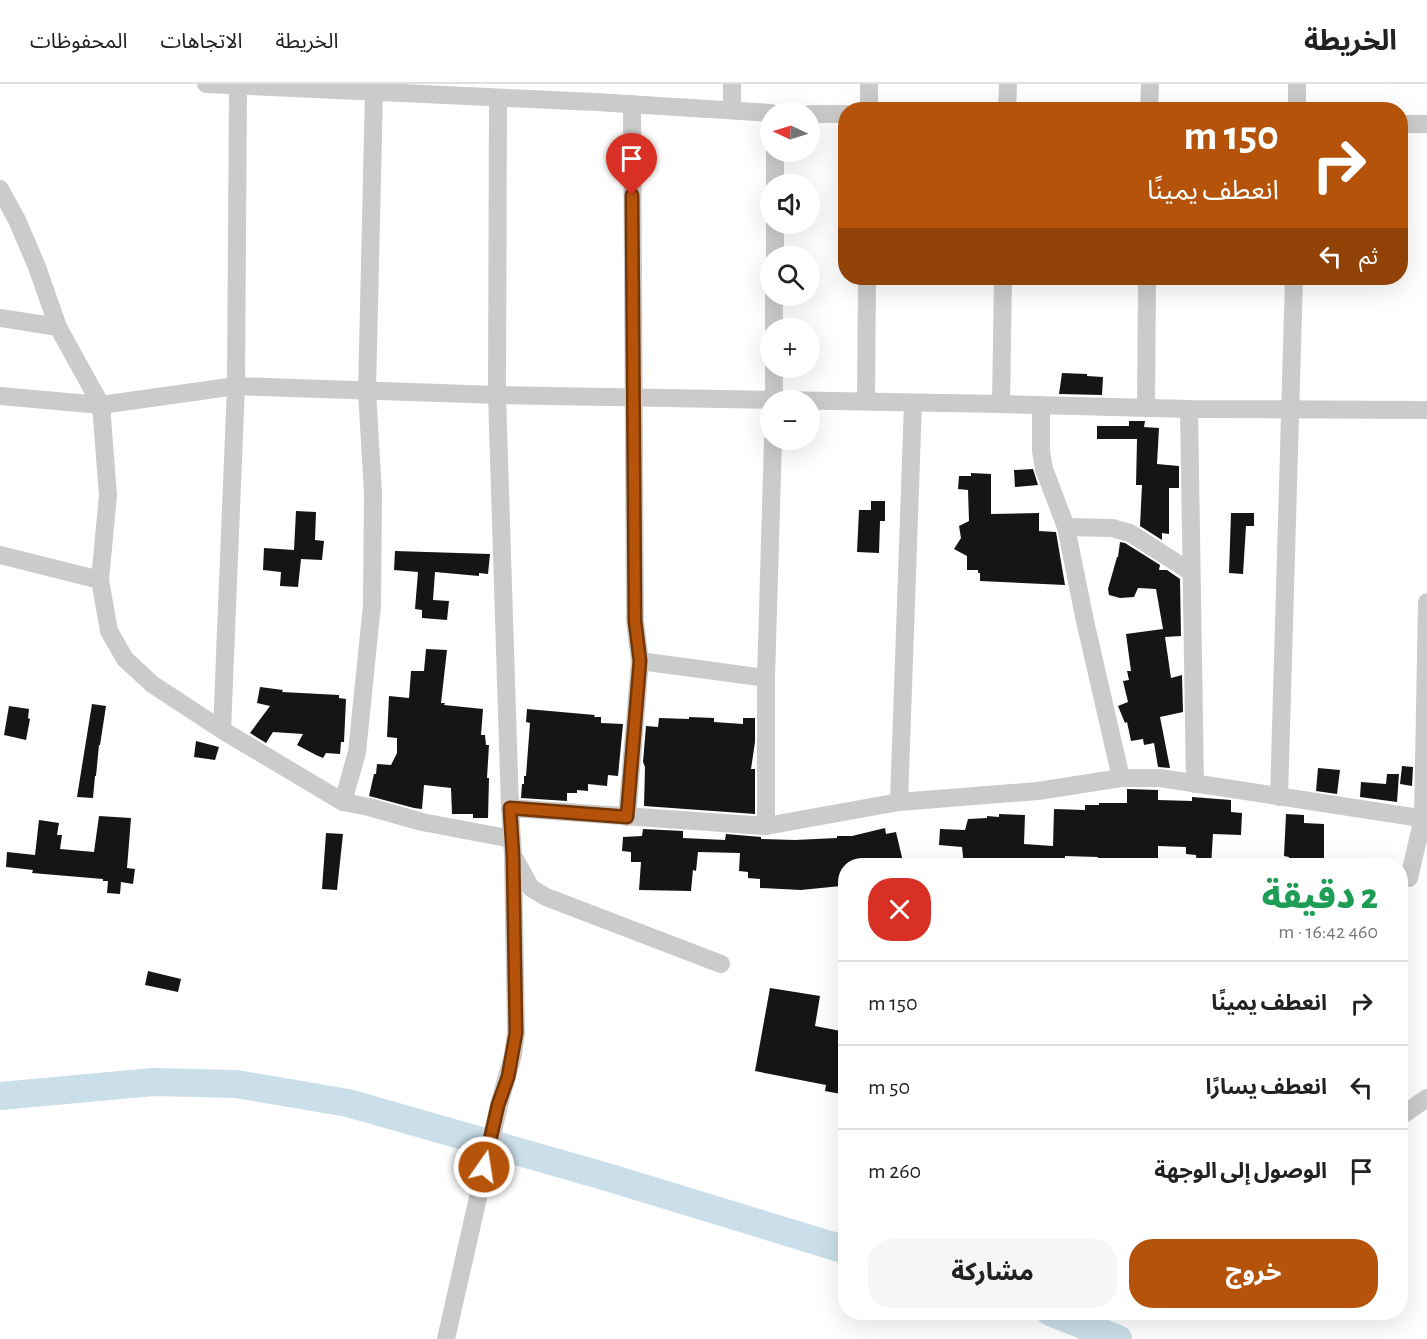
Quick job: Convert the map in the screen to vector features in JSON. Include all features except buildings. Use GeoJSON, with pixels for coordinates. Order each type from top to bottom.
{"type":"FeatureCollection","features":[{"type":"Feature","properties":{"kind":"street"},"geometry":{"type":"LineString","coordinates":[[206,84],[238,87],[326,87],[374,92],[456,90],[498,98],[596,93],[632,104],[760,112]]}},
{"type":"Feature","properties":{"kind":"street"},"geometry":{"type":"LineString","coordinates":[[732,84],[732,110]]}},
{"type":"Feature","properties":{"kind":"street"},"geometry":{"type":"LineString","coordinates":[[869,84],[869,102]]}},
{"type":"Feature","properties":{"kind":"street"},"geometry":{"type":"LineString","coordinates":[[1007,102],[1008,84]]}},
{"type":"Feature","properties":{"kind":"street"},"geometry":{"type":"LineString","coordinates":[[1149,102],[1150,84]]}},
{"type":"Feature","properties":{"kind":"street"},"geometry":{"type":"LineString","coordinates":[[1297,84],[1297,102]]}},
{"type":"Feature","properties":{"kind":"street"},"geometry":{"type":"LineString","coordinates":[[222,730],[236,386],[238,87]]}},
{"type":"Feature","properties":{"kind":"street"},"geometry":{"type":"LineString","coordinates":[[343,802],[357,752],[372,605],[373,493],[367,392],[374,92]]}},
{"type":"Feature","properties":{"kind":"street"},"geometry":{"type":"LineString","coordinates":[[446,1339],[498,1105],[508,1077],[516,1033],[513,847],[497,395],[498,98]]}},
{"type":"Feature","properties":{"kind":"street"},"geometry":{"type":"LineString","coordinates":[[627,817],[640,661],[635,621],[632,104]]}},
{"type":"Feature","properties":{"kind":"street"},"geometry":{"type":"LineString","coordinates":[[820,114],[838,114]]}},
{"type":"Feature","properties":{"kind":"street"},"geometry":{"type":"LineString","coordinates":[[1408,123],[1427,124]]}},
{"type":"Feature","properties":{"kind":"street"},"geometry":{"type":"LineString","coordinates":[[0,189],[17,220],[33,258],[58,327],[101,405],[108,495],[100,580],[110,631],[125,659],[152,684],[222,730],[343,802],[369,807],[513,847]]}},
{"type":"Feature","properties":{"kind":"street"},"geometry":{"type":"LineString","coordinates":[[866,401],[867,285]]}},
{"type":"Feature","properties":{"kind":"street"},"geometry":{"type":"LineString","coordinates":[[1000,404],[1003,285]]}},
{"type":"Feature","properties":{"kind":"street"},"geometry":{"type":"LineString","coordinates":[[1146,408],[1147,285]]}},
{"type":"Feature","properties":{"kind":"street"},"geometry":{"type":"LineString","coordinates":[[1280,797],[1294,285]]}},
{"type":"Feature","properties":{"kind":"street"},"geometry":{"type":"LineString","coordinates":[[1,320],[58,327]]}},
{"type":"Feature","properties":{"kind":"street"},"geometry":{"type":"LineString","coordinates":[[0,396],[101,405],[236,386],[367,392],[760,400]]}},
{"type":"Feature","properties":{"kind":"street"},"geometry":{"type":"LineString","coordinates":[[820,400],[1291,411],[1427,410]]}},
{"type":"Feature","properties":{"kind":"street"},"geometry":{"type":"LineString","coordinates":[[899,802],[913,403]]}},
{"type":"Feature","properties":{"kind":"street"},"geometry":{"type":"LineString","coordinates":[[1041,405],[1041,451],[1044,469],[1066,527],[1084,621],[1121,778]]}},
{"type":"Feature","properties":{"kind":"street"},"geometry":{"type":"LineString","coordinates":[[1189,409],[1195,784]]}},
{"type":"Feature","properties":{"kind":"street"},"geometry":{"type":"LineString","coordinates":[[766,825],[766,678],[773,450]]}},
{"type":"Feature","properties":{"kind":"street"},"geometry":{"type":"LineString","coordinates":[[1066,527],[1112,528],[1130,533],[1191,572]]}},
{"type":"Feature","properties":{"kind":"street"},"geometry":{"type":"LineString","coordinates":[[0,555],[100,580]]}},
{"type":"Feature","properties":{"kind":"street"},"geometry":{"type":"LineString","coordinates":[[1408,878],[1425,818],[1427,602]]}},
{"type":"Feature","properties":{"kind":"street"},"geometry":{"type":"LineString","coordinates":[[640,661],[766,678]]}},
{"type":"Feature","properties":{"kind":"street"},"geometry":{"type":"LineString","coordinates":[[510,808],[766,825],[899,802],[1038,791],[1121,778],[1160,778],[1425,818]]}},
{"type":"Feature","properties":{"kind":"street"},"geometry":{"type":"LineString","coordinates":[[513,847],[531,888],[546,897],[721,964]]}},
{"type":"Feature","properties":{"kind":"street"},"geometry":{"type":"LineString","coordinates":[[1408,1111],[1427,1098]]}},
{"type":"Feature","properties":{"kind":"waterway"},"geometry":{"type":"LineString","coordinates":[[0,1096],[153,1082],[236,1084],[348,1103],[607,1177],[838,1248]]}},
{"type":"Feature","properties":{"kind":"waterway"},"geometry":{"type":"LineString","coordinates":[[1070,1320],[1118,1339]]}},
{"type":"Feature","properties":{"kind":"route"},"geometry":{"type":"LineString","coordinates":[[484,1167],[498,1105],[508,1077],[516,1033],[510,808],[627,817],[640,661],[635,621],[632,195]]}}]}
